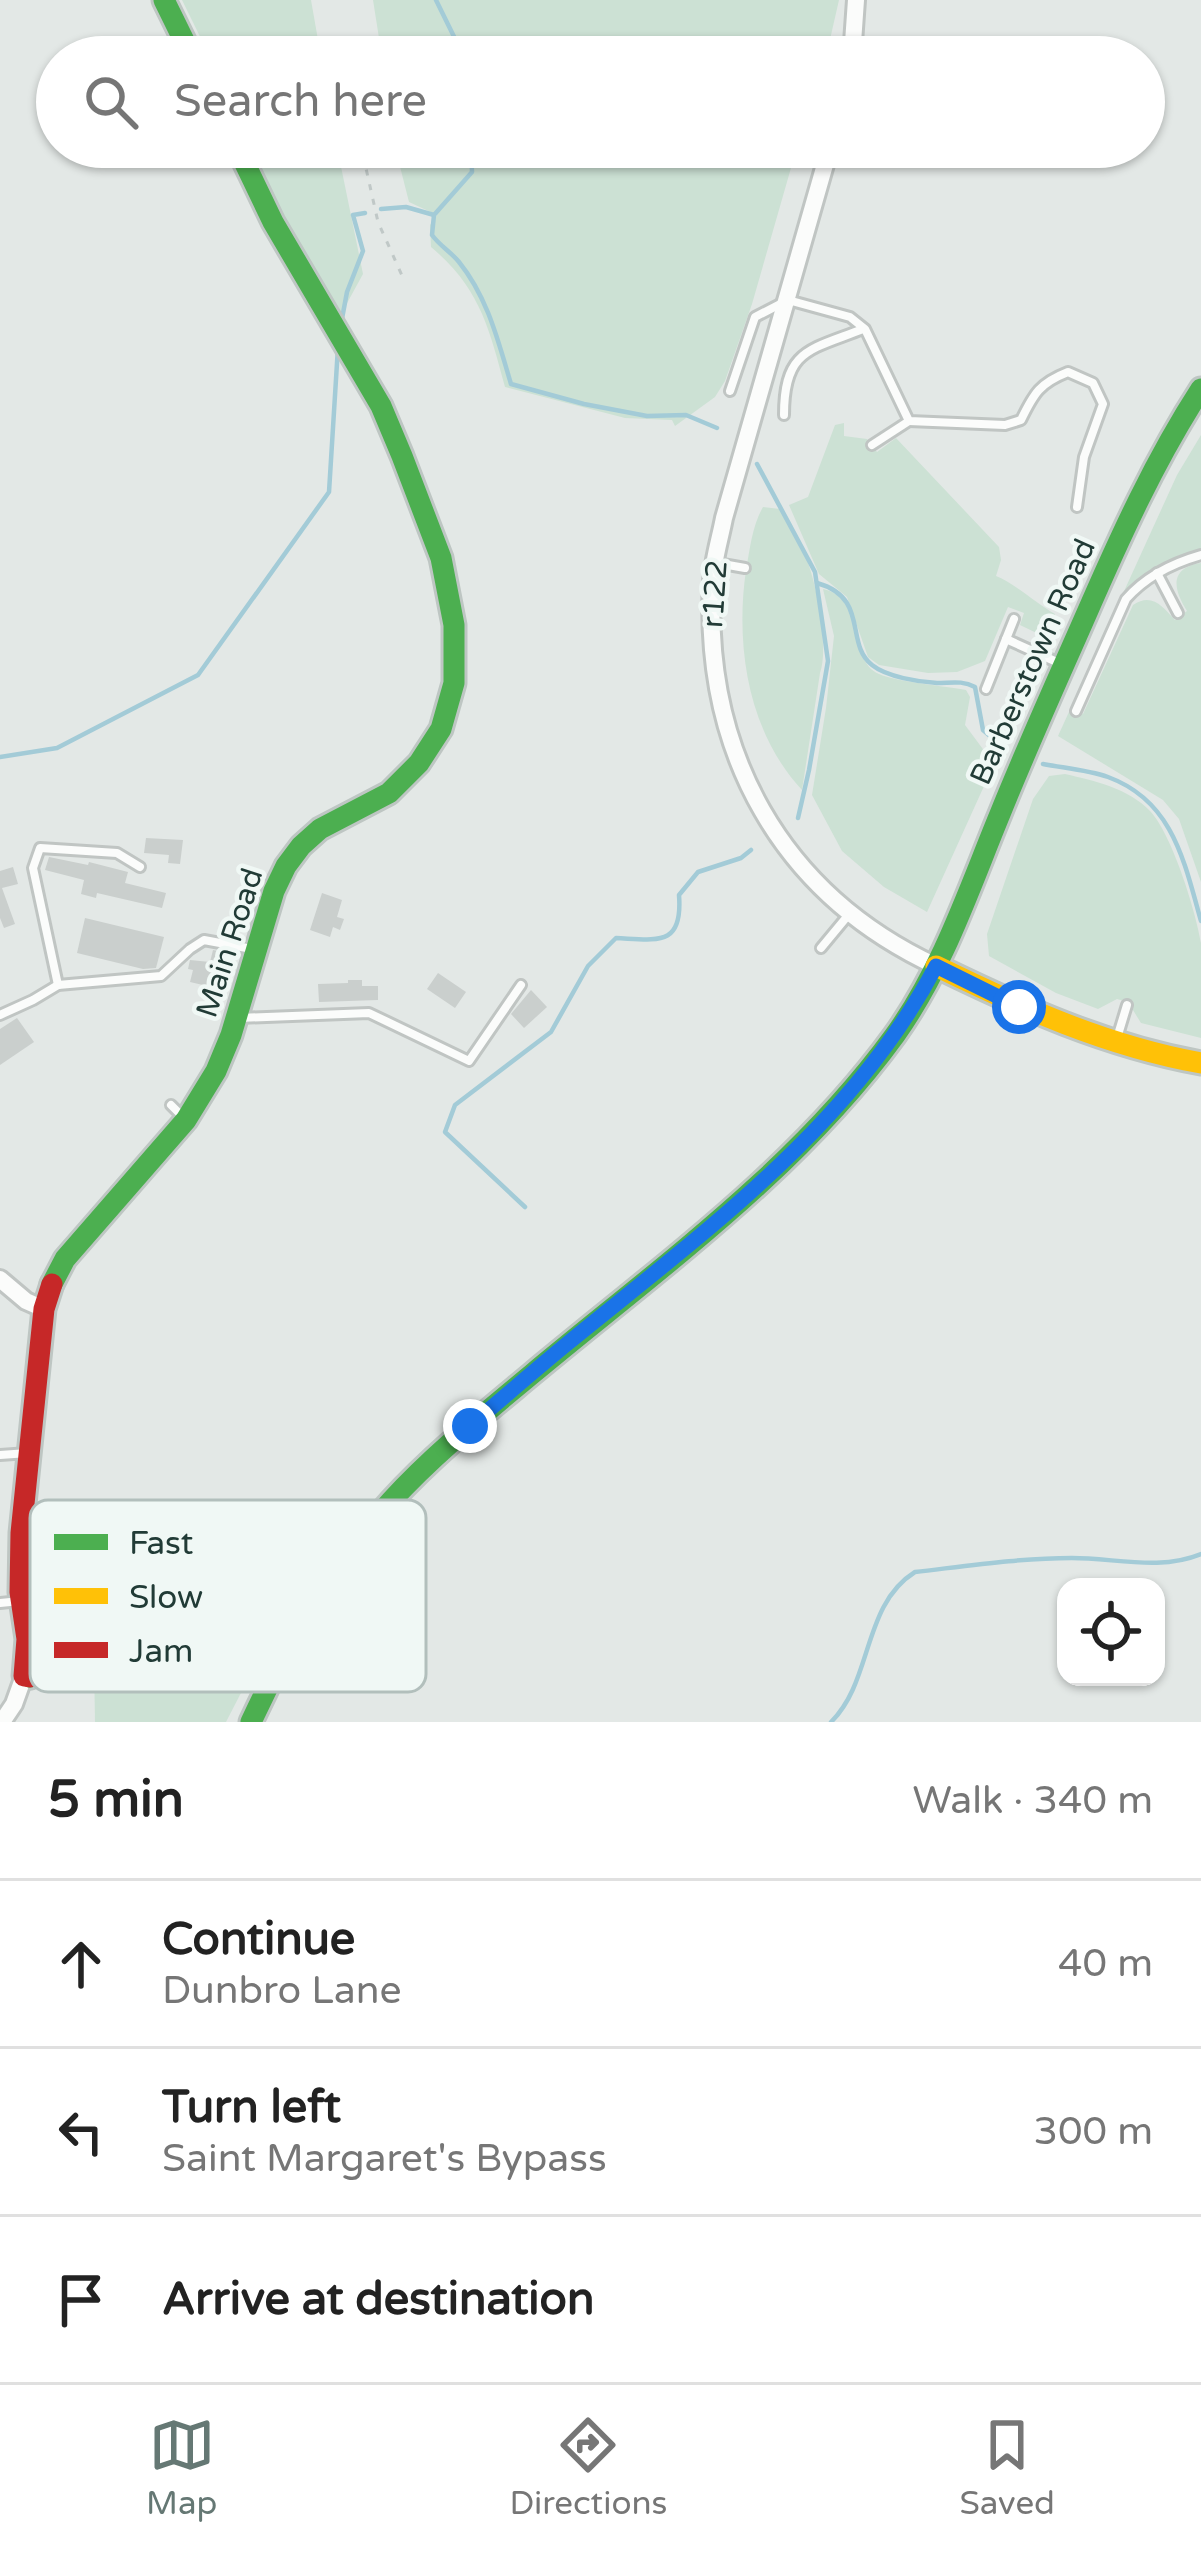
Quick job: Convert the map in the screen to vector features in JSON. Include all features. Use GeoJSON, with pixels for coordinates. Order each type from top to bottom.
{"type":"FeatureCollection","features":[{"type":"Feature","properties":{"kind":"main road"},"geometry":{"type":"LineString","coordinates":[[164,0],[182,36]]}},
{"type":"Feature","properties":{"kind":"main road","name":"Main Road"},"geometry":{"type":"LineString","coordinates":[[24,1676],[27,1639],[12,1591],[44,1309],[51,1286],[65,1259],[178,1113],[217,1071],[286,866],[320,829],[388,793],[419,763],[441,729],[454,683],[454,625],[441,559],[381,406],[273,222],[247,168]]}},
{"type":"Feature","properties":{"kind":"main road","name":"Barberstown Road"},"geometry":{"type":"LineString","coordinates":[[395,1500],[486,1412],[776,1171],[879,1057],[936,966],[1063,665],[1161,453],[1201,389]]}},
{"type":"Feature","properties":{"kind":"main road"},"geometry":{"type":"LineString","coordinates":[[936,966],[1076,1030],[1160,1057],[1201,1063]]}},
{"type":"Feature","properties":{"kind":"main road"},"geometry":{"type":"LineString","coordinates":[[24,1676],[30,1677]]}},
{"type":"Feature","properties":{"kind":"main road","name":"Barberstown Road"},"geometry":{"type":"LineString","coordinates":[[250,1722],[265,1692]]}},
{"type":"Feature","properties":{"kind":"street"},"geometry":{"type":"LineString","coordinates":[[853,36],[856,0]]}},
{"type":"Feature","properties":{"kind":"street","name":"r122"},"geometry":{"type":"LineString","coordinates":[[824,168],[737,466],[715,563],[714,662],[720,704],[742,772],[770,827],[804,870],[862,925],[936,966]]}},
{"type":"Feature","properties":{"kind":"street"},"geometry":{"type":"LineString","coordinates":[[0,1279],[44,1309]]}},
{"type":"Feature","properties":{"kind":"street"},"geometry":{"type":"LineString","coordinates":[[2,1722],[24,1676]]}},
{"type":"Feature","properties":{"kind":"lane"},"geometry":{"type":"LineString","coordinates":[[730,391],[755,317],[788,300],[850,317],[865,329],[909,421]]}},
{"type":"Feature","properties":{"kind":"lane"},"geometry":{"type":"LineString","coordinates":[[784,415],[787,375],[797,358],[865,329]]}},
{"type":"Feature","properties":{"kind":"lane"},"geometry":{"type":"LineString","coordinates":[[872,445],[909,421],[1005,425],[1021,420],[1034,392],[1068,372],[1093,383],[1103,404],[1084,457],[1077,507]]}},
{"type":"Feature","properties":{"kind":"lane"},"geometry":{"type":"LineString","coordinates":[[1076,711],[1126,598],[1157,573],[1201,555]]}},
{"type":"Feature","properties":{"kind":"lane"},"geometry":{"type":"LineString","coordinates":[[715,563],[745,568]]}},
{"type":"Feature","properties":{"kind":"lane"},"geometry":{"type":"LineString","coordinates":[[1157,573],[1178,613]]}},
{"type":"Feature","properties":{"kind":"lane"},"geometry":{"type":"LineString","coordinates":[[986,689],[1014,619]]}},
{"type":"Feature","properties":{"kind":"lane"},"geometry":{"type":"LineString","coordinates":[[1006,639],[1063,665]]}},
{"type":"Feature","properties":{"kind":"lane"},"geometry":{"type":"LineString","coordinates":[[58,985],[33,868],[40,848],[117,853],[140,867]]}},
{"type":"Feature","properties":{"kind":"lane"},"geometry":{"type":"LineString","coordinates":[[821,948],[850,913]]}},
{"type":"Feature","properties":{"kind":"lane"},"geometry":{"type":"LineString","coordinates":[[0,1015],[58,985],[161,976],[203,940],[258,950]]}},
{"type":"Feature","properties":{"kind":"lane"},"geometry":{"type":"LineString","coordinates":[[236,1018],[369,1013],[469,1060],[521,985]]}},
{"type":"Feature","properties":{"kind":"lane"},"geometry":{"type":"LineString","coordinates":[[1115,1043],[1126,1005]]}},
{"type":"Feature","properties":{"kind":"lane"},"geometry":{"type":"LineString","coordinates":[[0,1455],[30,1453]]}},
{"type":"Feature","properties":{"kind":"path"},"geometry":{"type":"LineString","coordinates":[[365,168],[378,222],[404,280]]}},
{"type":"Feature","properties":{"kind":"green space"},"geometry":{"type":"Polygon","coordinates":[[[182,0],[311,0],[317,36],[200,36],[182,0]]]}},
{"type":"Feature","properties":{"kind":"green space"},"geometry":{"type":"Polygon","coordinates":[[[373,0],[839,0],[831,36],[379,36],[373,0]]]}},
{"type":"Feature","properties":{"kind":"green space"},"geometry":{"type":"Polygon","coordinates":[[[261,168],[341,168],[363,274],[340,316],[303,255],[261,168]]]}},
{"type":"Feature","properties":{"kind":"green space"},"geometry":{"type":"Polygon","coordinates":[[[400,168],[791,168],[725,381],[715,397],[675,426],[672,420],[625,418],[505,387],[472,294],[431,247],[430,225],[437,215],[409,202],[400,168]]]}},
{"type":"Feature","properties":{"kind":"green space"},"geometry":{"type":"Polygon","coordinates":[[[844,423],[844,436],[867,439],[877,452],[896,438],[999,547],[996,576],[1055,614],[1047,638],[1020,625],[1024,613],[1008,607],[985,661],[957,672],[879,665],[868,657],[847,597],[819,574],[789,505],[808,497],[835,425],[844,423]]]}},
{"type":"Feature","properties":{"kind":"green space"},"geometry":{"type":"Polygon","coordinates":[[[1201,435],[1201,552],[1160,564],[1128,592],[1074,710],[1083,714],[1133,605],[1151,601],[1175,620],[1187,611],[1177,587],[1179,575],[1201,563],[1201,882],[1179,819],[1163,800],[1058,736],[1177,475],[1201,435]]]}},
{"type":"Feature","properties":{"kind":"green space"},"geometry":{"type":"Polygon","coordinates":[[[763,507],[780,509],[801,547],[821,617],[822,662],[802,790],[769,742],[745,658],[746,570],[763,507]]]}},
{"type":"Feature","properties":{"kind":"green space"},"geometry":{"type":"Polygon","coordinates":[[[823,589],[845,604],[869,667],[909,682],[966,690],[970,697],[965,725],[994,764],[927,912],[884,887],[842,851],[812,795],[834,636],[823,589]]]}},
{"type":"Feature","properties":{"kind":"green space"},"geometry":{"type":"Polygon","coordinates":[[[1065,774],[1132,796],[1150,811],[1167,837],[1201,943],[1201,1038],[1141,1023],[1128,1002],[1117,999],[1098,1009],[1056,993],[989,956],[987,934],[1033,799],[1049,776],[1065,774]]]}},
{"type":"Feature","properties":{"kind":"green space"},"geometry":{"type":"Polygon","coordinates":[[[94,1692],[241,1692],[226,1722],[95,1722],[94,1692]]]}},
{"type":"Feature","properties":{"kind":"building"},"geometry":{"type":"Polygon","coordinates":[[[146,838],[183,840],[180,864],[168,863],[169,855],[144,853],[146,838]]]}},
{"type":"Feature","properties":{"kind":"building"},"geometry":{"type":"Polygon","coordinates":[[[49,857],[128,872],[125,883],[166,893],[162,908],[97,893],[96,898],[81,894],[84,880],[45,870],[49,857]]]}},
{"type":"Feature","properties":{"kind":"building"},"geometry":{"type":"Polygon","coordinates":[[[13,867],[18,884],[2,888],[15,924],[4,928],[0,871],[13,867]]]}},
{"type":"Feature","properties":{"kind":"building"},"geometry":{"type":"Polygon","coordinates":[[[322,893],[342,900],[337,917],[344,919],[340,930],[333,927],[330,937],[310,930],[322,893]]]}},
{"type":"Feature","properties":{"kind":"building"},"geometry":{"type":"Polygon","coordinates":[[[85,918],[164,937],[156,968],[77,953],[85,918]]]}},
{"type":"Feature","properties":{"kind":"building"},"geometry":{"type":"Polygon","coordinates":[[[213,950],[231,953],[220,989],[190,982],[190,960],[210,962],[213,950]]]}},
{"type":"Feature","properties":{"kind":"building"},"geometry":{"type":"Polygon","coordinates":[[[438,973],[466,992],[455,1008],[427,989],[438,973]]]}},
{"type":"Feature","properties":{"kind":"building"},"geometry":{"type":"Polygon","coordinates":[[[348,980],[378,986],[378,1000],[319,1002],[318,984],[348,980]]]}},
{"type":"Feature","properties":{"kind":"building"},"geometry":{"type":"Polygon","coordinates":[[[531,990],[547,1007],[524,1028],[511,1014],[531,990]]]}},
{"type":"Feature","properties":{"kind":"building"},"geometry":{"type":"Polygon","coordinates":[[[17,1018],[34,1042],[0,1065],[0,1029],[17,1018]]]}},
{"type":"Feature","properties":{"kind":"waterway"},"geometry":{"type":"LineString","coordinates":[[436,0],[454,36]]}},
{"type":"Feature","properties":{"kind":"waterway"},"geometry":{"type":"LineString","coordinates":[[472,168],[434,215],[432,235],[478,290],[511,384],[647,416],[686,415],[717,428]]}},
{"type":"Feature","properties":{"kind":"waterway"},"geometry":{"type":"LineString","coordinates":[[381,209],[406,207],[434,215]]}},
{"type":"Feature","properties":{"kind":"waterway"},"geometry":{"type":"LineString","coordinates":[[341,324],[363,251],[353,215],[365,213]]}},
{"type":"Feature","properties":{"kind":"waterway"},"geometry":{"type":"LineString","coordinates":[[0,757],[57,748],[198,675],[329,492],[338,347]]}},
{"type":"Feature","properties":{"kind":"waterway"},"geometry":{"type":"LineString","coordinates":[[757,464],[815,572],[828,661],[798,818]]}},
{"type":"Feature","properties":{"kind":"waterway"},"geometry":{"type":"LineString","coordinates":[[817,583],[844,599],[859,645],[872,665],[903,678],[975,687],[983,730],[1004,748]]}},
{"type":"Feature","properties":{"kind":"waterway"},"geometry":{"type":"LineString","coordinates":[[1043,764],[1108,777],[1148,801],[1162,817],[1181,855],[1201,921]]}},
{"type":"Feature","properties":{"kind":"waterway"},"geometry":{"type":"LineString","coordinates":[[525,1207],[445,1132],[455,1105],[551,1032],[588,966],[616,938],[665,937],[677,924],[679,895],[698,872],[751,850]]}},
{"type":"Feature","properties":{"kind":"waterway"},"geometry":{"type":"LineString","coordinates":[[831,1722],[854,1686],[885,1604],[915,1572],[1052,1558],[1170,1562],[1201,1554]]}},
{"type":"Feature","properties":{"kind":"traffic: fast"},"geometry":{"type":"LineString","coordinates":[[164,0],[182,36]]}},
{"type":"Feature","properties":{"kind":"traffic: fast"},"geometry":{"type":"LineString","coordinates":[[52,1284],[65,1259],[186,1120],[216,1071],[286,866],[320,829],[389,793],[419,763],[441,729],[454,683],[454,625],[441,558],[402,456],[381,406],[273,222],[247,168]]}},
{"type":"Feature","properties":{"kind":"traffic: fast"},"geometry":{"type":"LineString","coordinates":[[392,1500],[460,1435],[771,1174],[895,1035],[954,928],[1125,528],[1201,389]]}},
{"type":"Feature","properties":{"kind":"traffic: fast"},"geometry":{"type":"LineString","coordinates":[[251,1722],[266,1692]]}},
{"type":"Feature","properties":{"kind":"traffic: slow"},"geometry":{"type":"LineString","coordinates":[[936,966],[1066,1024],[1132,1047],[1201,1063]]}},
{"type":"Feature","properties":{"kind":"traffic: jam"},"geometry":{"type":"LineString","coordinates":[[30,1677],[24,1676],[27,1639],[20,1592],[21,1533],[44,1309],[52,1284]]}},
{"type":"Feature","properties":{"kind":"route"},"geometry":{"type":"LineString","coordinates":[[470,1426],[776,1171],[879,1057],[936,966],[1019,1007]]}}]}
